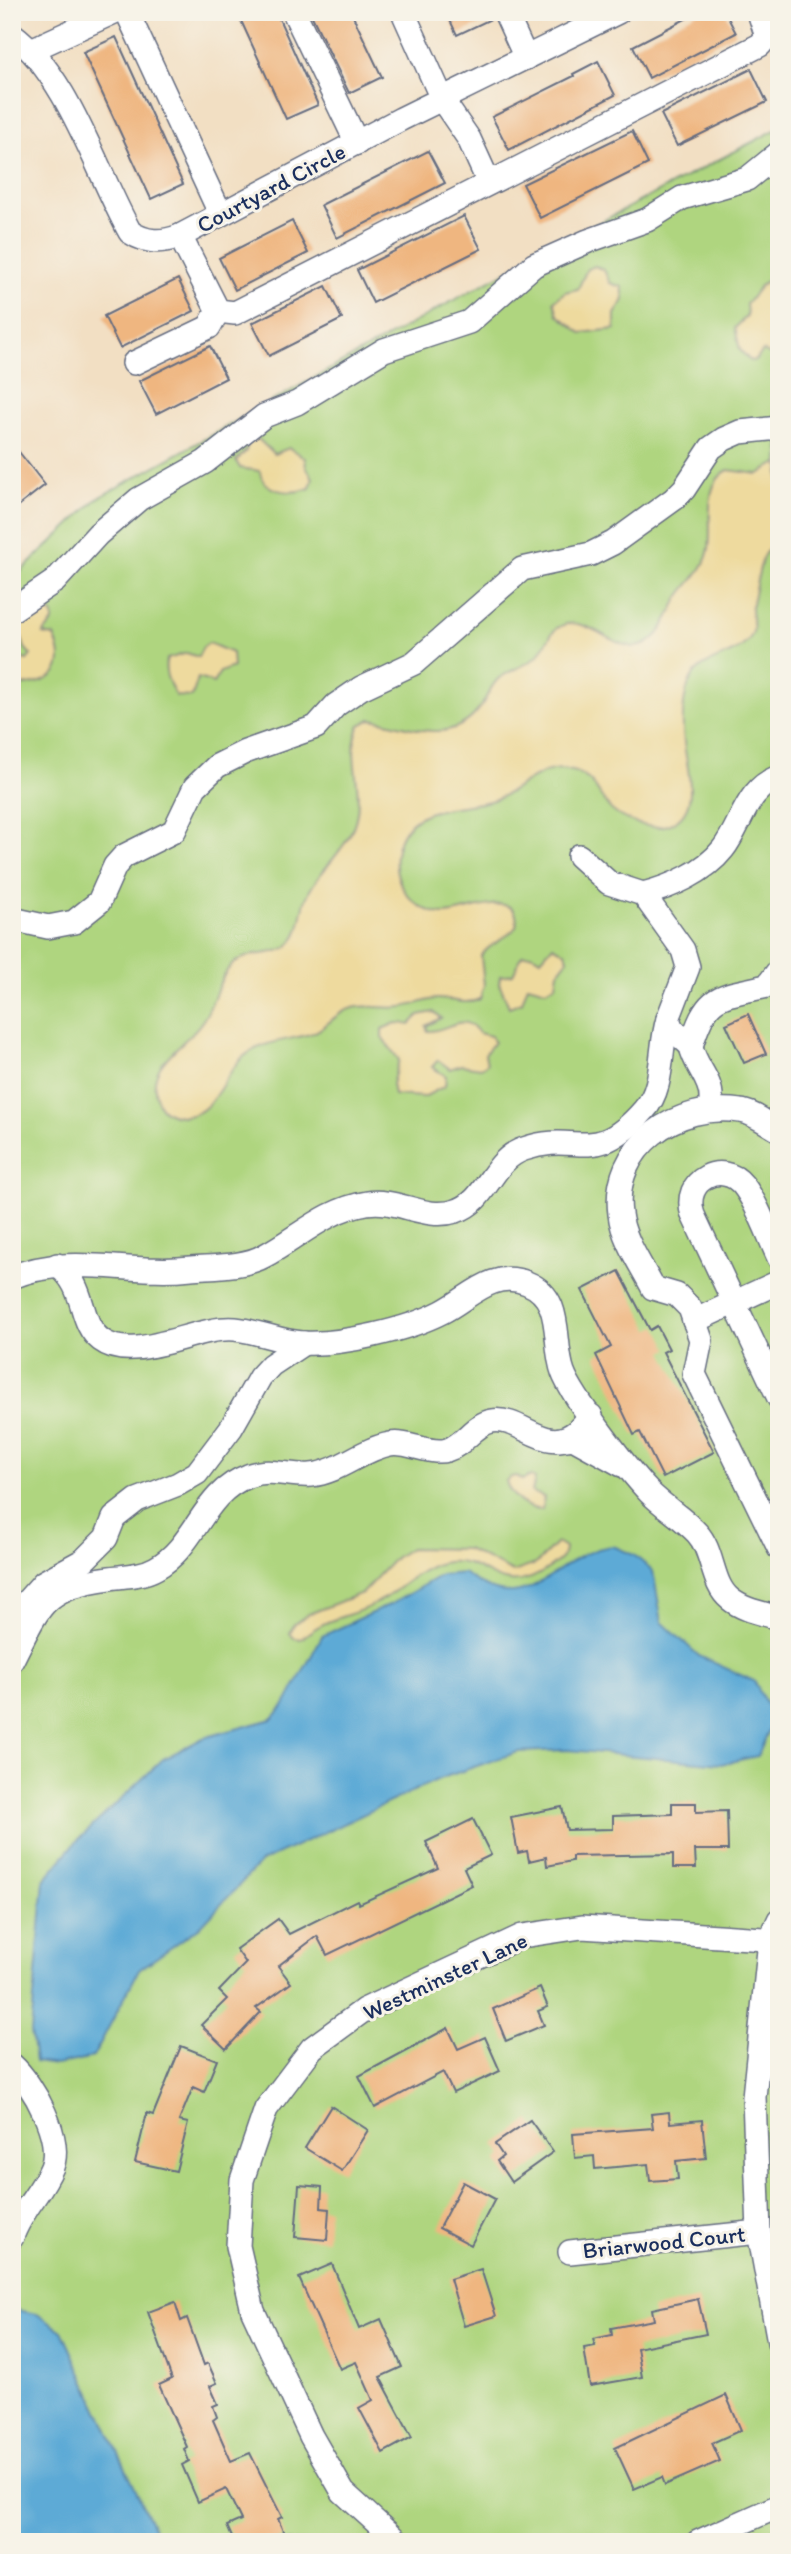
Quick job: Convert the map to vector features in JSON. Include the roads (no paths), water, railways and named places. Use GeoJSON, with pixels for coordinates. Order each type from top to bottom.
{"type":"FeatureCollection","features":[{"type":"Feature","properties":{"kind":"street"},"geometry":{"type":"LineString","coordinates":[[31,50],[114,12]]}},
{"type":"Feature","properties":{"kind":"street"},"geometry":{"type":"LineString","coordinates":[[127,12],[220,213]]}},
{"type":"Feature","properties":{"kind":"street"},"geometry":{"type":"LineString","coordinates":[[294,12],[357,143]]}},
{"type":"Feature","properties":{"kind":"street"},"geometry":{"type":"LineString","coordinates":[[403,12],[443,100],[469,139],[489,183]]}},
{"type":"Feature","properties":{"kind":"street"},"geometry":{"type":"LineString","coordinates":[[505,12],[526,58]]}},
{"type":"Feature","properties":{"kind":"street","name":"Courtyard Circle"},"geometry":{"type":"LineString","coordinates":[[12,34],[31,50],[56,83],[130,232],[141,239],[153,241],[180,236],[220,213],[618,12]]}},
{"type":"Feature","properties":{"kind":"street"},"geometry":{"type":"LineString","coordinates":[[218,311],[235,313],[760,45],[773,34],[759,12]]}},
{"type":"Feature","properties":{"kind":"street"},"geometry":{"type":"LineString","coordinates":[[12,610],[55,581],[92,540],[139,499],[205,462],[264,415],[297,403],[384,350],[469,322],[534,265],[588,241],[648,220],[682,198],[747,179],[779,153]]}},
{"type":"Feature","properties":{"kind":"street"},"geometry":{"type":"LineString","coordinates":[[180,236],[218,311]]}},
{"type":"Feature","properties":{"kind":"street"},"geometry":{"type":"LineString","coordinates":[[134,363],[209,327],[218,311]]}},
{"type":"Feature","properties":{"kind":"street"},"geometry":{"type":"LineString","coordinates":[[12,919],[48,927],[74,922],[99,902],[115,866],[124,856],[174,831],[195,787],[217,766],[245,752],[316,727],[336,705],[361,688],[414,663],[472,609],[522,569],[591,554],[613,543],[674,499],[684,489],[711,447],[724,439],[740,432],[779,428]]}},
{"type":"Feature","properties":{"kind":"street"},"geometry":{"type":"LineString","coordinates":[[579,856],[593,872],[609,883],[643,894],[660,890],[713,859],[724,848],[755,793],[779,777]]}},
{"type":"Feature","properties":{"kind":"street"},"geometry":{"type":"LineString","coordinates":[[12,1277],[57,1265],[167,1271],[245,1262],[263,1257],[294,1234],[339,1211],[366,1203],[384,1202],[430,1214],[457,1210],[479,1195],[507,1156],[526,1148],[602,1144],[638,1117],[655,1091],[663,1036],[685,979],[687,958],[643,894]]}},
{"type":"Feature","properties":{"kind":"street"},"geometry":{"type":"LineString","coordinates":[[712,1098],[712,1091],[694,1061],[691,1046],[698,1023],[710,1004],[732,992],[767,986],[779,970]]}},
{"type":"Feature","properties":{"kind":"street"},"geometry":{"type":"LineString","coordinates":[[668,1019],[672,1029],[691,1046]]}},
{"type":"Feature","properties":{"kind":"street"},"geometry":{"type":"LineString","coordinates":[[779,1129],[743,1111],[708,1110],[680,1119],[649,1135],[627,1159],[620,1183],[620,1214],[624,1230],[653,1288],[677,1294],[690,1308],[701,1340],[694,1374],[779,1548]]}},
{"type":"Feature","properties":{"kind":"street"},"geometry":{"type":"LineString","coordinates":[[779,1258],[743,1184],[728,1174],[715,1175],[700,1181],[692,1189],[688,1201],[693,1215],[779,1398]]}},
{"type":"Feature","properties":{"kind":"street"},"geometry":{"type":"LineString","coordinates":[[57,1265],[72,1276],[90,1325],[101,1340],[115,1346],[136,1349],[183,1336],[235,1329],[304,1343],[372,1335],[441,1313],[485,1283],[514,1280],[530,1283],[544,1295],[556,1318],[562,1369],[569,1387],[648,1491]]}},
{"type":"Feature","properties":{"kind":"street"},"geometry":{"type":"LineString","coordinates":[[694,1321],[779,1282]]}},
{"type":"Feature","properties":{"kind":"street"},"geometry":{"type":"LineString","coordinates":[[12,1618],[44,1582],[84,1560],[106,1538],[114,1518],[137,1500],[178,1484],[197,1473],[231,1428],[260,1377],[271,1365],[304,1343]]}},
{"type":"Feature","properties":{"kind":"street"},"geometry":{"type":"LineString","coordinates":[[555,1440],[577,1431],[591,1416]]}},
{"type":"Feature","properties":{"kind":"street"},"geometry":{"type":"LineString","coordinates":[[12,1660],[37,1609],[56,1593],[77,1582],[154,1569],[178,1552],[216,1496],[249,1475],[268,1471],[308,1475],[328,1471],[388,1444],[448,1450],[490,1422],[509,1423],[534,1436],[555,1440],[573,1438],[628,1469],[648,1491],[698,1534],[707,1547],[720,1586],[729,1598],[750,1610],[779,1618]]}},
{"type":"Feature","properties":{"kind":"street","name":"Westminster Lane"},"geometry":{"type":"LineString","coordinates":[[398,2542],[342,2492],[312,2436],[253,2311],[238,2246],[241,2193],[242,2179],[266,2109],[312,2048],[364,2010],[522,1936],[582,1927],[776,1933]]}},
{"type":"Feature","properties":{"kind":"street"},"geometry":{"type":"LineString","coordinates":[[776,1933],[754,2097],[759,2232],[779,2342]]}},
{"type":"Feature","properties":{"kind":"street"},"geometry":{"type":"LineString","coordinates":[[12,2065],[39,2101],[51,2136],[54,2161],[24,2209],[12,2237]]}},
{"type":"Feature","properties":{"kind":"street","name":"Briarwood Court"},"geometry":{"type":"LineString","coordinates":[[570,2252],[759,2232]]}},
{"type":"Feature","properties":{"kind":"street"},"geometry":{"type":"LineString","coordinates":[[698,2542],[779,2506]]}},
{"type":"Feature","properties":{"kind":"water"},"geometry":{"type":"Polygon","coordinates":[[[613,1546],[634,1555],[653,1571],[662,1622],[699,1656],[754,1681],[774,1718],[758,1756],[721,1764],[568,1750],[518,1752],[439,1779],[261,1862],[200,1927],[139,1970],[93,2057],[56,2065],[35,2062],[31,2032],[44,1880],[76,1842],[163,1759],[203,1738],[272,1719],[285,1705],[322,1636],[393,1603],[441,1575],[464,1573],[487,1587],[507,1592],[525,1589],[592,1551],[613,1546]]]}},
{"type":"Feature","properties":{"kind":"water"},"geometry":{"type":"Polygon","coordinates":[[[12,2309],[37,2314],[62,2331],[160,2542],[12,2542],[12,2309]]]}}]}
